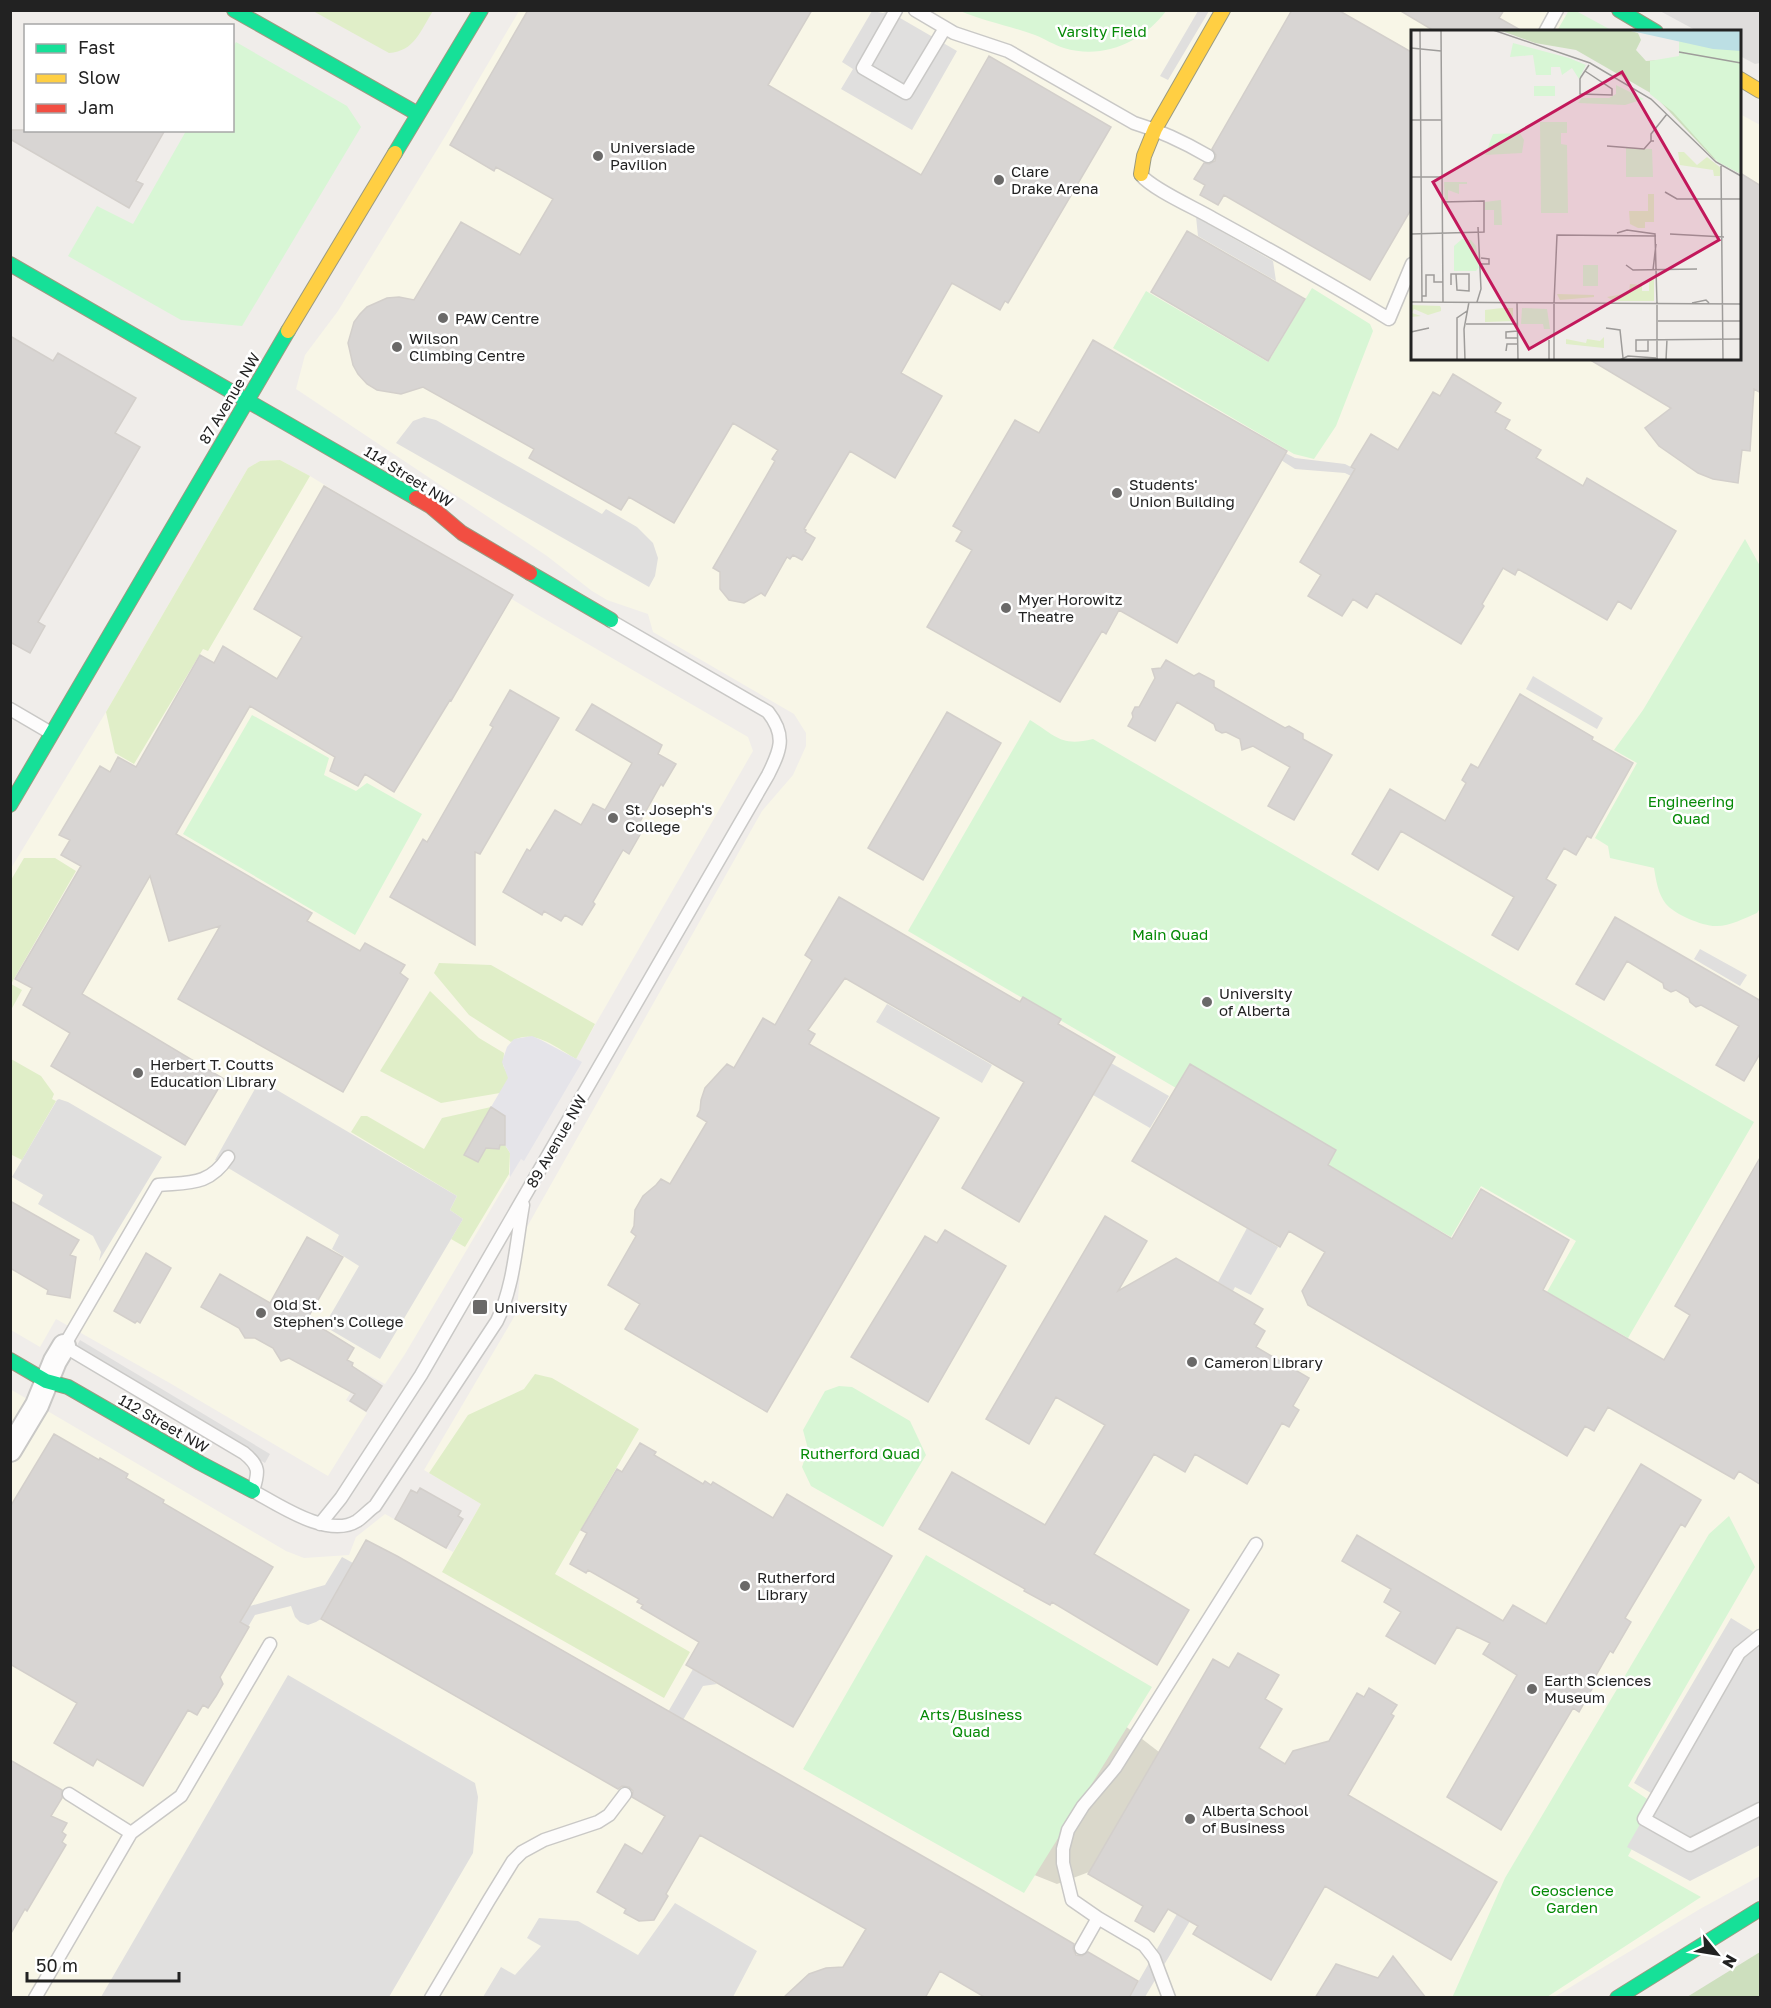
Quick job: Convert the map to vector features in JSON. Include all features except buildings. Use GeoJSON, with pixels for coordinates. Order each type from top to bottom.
{"type":"FeatureCollection","features":[{"type":"Feature","properties":{"kind":"street","name":"87 Avenue NW"},"geometry":{"type":"LineString","coordinates":[[10,805],[247,400],[481,10]]}},
{"type":"Feature","properties":{"kind":"street"},"geometry":{"type":"LineString","coordinates":[[1141,174],[1144,156],[1155,129],[1223,10]]}},
{"type":"Feature","properties":{"kind":"street"},"geometry":{"type":"LineString","coordinates":[[1619,10],[1653,30]]}},
{"type":"Feature","properties":{"kind":"street"},"geometry":{"type":"LineString","coordinates":[[246,13],[418,114]]}},
{"type":"Feature","properties":{"kind":"street"},"geometry":{"type":"LineString","coordinates":[[1741,80],[1761,91]]}},
{"type":"Feature","properties":{"kind":"street","name":"114 Street NW"},"geometry":{"type":"LineString","coordinates":[[10,264],[430,506],[462,533],[611,620]]}},
{"type":"Feature","properties":{"kind":"street"},"geometry":{"type":"LineString","coordinates":[[10,1450],[37,1405],[46,1381],[64,1346]]}},
{"type":"Feature","properties":{"kind":"street","name":"112 Street NW"},"geometry":{"type":"LineString","coordinates":[[10,1360],[46,1381],[68,1387],[253,1491]]}},
{"type":"Feature","properties":{"kind":"street"},"geometry":{"type":"LineString","coordinates":[[1617,1998],[1761,1909]]}},
{"type":"Feature","properties":{"kind":"lane"},"geometry":{"type":"LineString","coordinates":[[896,10],[863,68],[906,93],[945,28]]}},
{"type":"Feature","properties":{"kind":"lane"},"geometry":{"type":"LineString","coordinates":[[915,10],[954,33],[1008,51],[1134,123],[1155,129],[1208,156]]}},
{"type":"Feature","properties":{"kind":"lane"},"geometry":{"type":"LineString","coordinates":[[1546,30],[1557,10]]}},
{"type":"Feature","properties":{"kind":"lane"},"geometry":{"type":"LineString","coordinates":[[1141,174],[1172,196],[1331,284],[1389,319],[1411,269]]}},
{"type":"Feature","properties":{"kind":"lane","name":"114 Street NW"},"geometry":{"type":"LineString","coordinates":[[611,620],[768,712],[778,730]]}},
{"type":"Feature","properties":{"kind":"lane"},"geometry":{"type":"LineString","coordinates":[[10,709],[52,733]]}},
{"type":"Feature","properties":{"kind":"lane","name":"89 Avenue NW"},"geometry":{"type":"LineString","coordinates":[[320,1524],[340,1498],[409,1394],[768,775],[780,747],[781,738],[778,730]]}},
{"type":"Feature","properties":{"kind":"lane"},"geometry":{"type":"LineString","coordinates":[[228,1157],[217,1172],[206,1178],[158,1185],[64,1346],[244,1453],[256,1464],[253,1491]]}},
{"type":"Feature","properties":{"kind":"lane"},"geometry":{"type":"LineString","coordinates":[[320,1524],[336,1526],[348,1524],[357,1521],[375,1506],[497,1321],[505,1305],[525,1195]]}},
{"type":"Feature","properties":{"kind":"lane","name":"112 Street NW"},"geometry":{"type":"LineString","coordinates":[[253,1491],[320,1524]]}},
{"type":"Feature","properties":{"kind":"lane"},"geometry":{"type":"LineString","coordinates":[[1168,1998],[1154,1958],[1144,1945],[1072,1900],[1063,1863],[1063,1849],[1068,1830],[1083,1806],[1115,1767],[1256,1544]]}},
{"type":"Feature","properties":{"kind":"lane"},"geometry":{"type":"LineString","coordinates":[[1761,1636],[1739,1653],[1644,1819],[1690,1845],[1761,1809]]}},
{"type":"Feature","properties":{"kind":"lane"},"geometry":{"type":"LineString","coordinates":[[35,1998],[131,1833],[181,1796],[270,1644]]}},
{"type":"Feature","properties":{"kind":"lane"},"geometry":{"type":"LineString","coordinates":[[69,1794],[131,1833]]}},
{"type":"Feature","properties":{"kind":"lane"},"geometry":{"type":"LineString","coordinates":[[431,1998],[513,1861],[522,1852],[544,1840],[597,1822],[609,1815],[626,1794]]}},
{"type":"Feature","properties":{"kind":"lane"},"geometry":{"type":"LineString","coordinates":[[1081,1948],[1098,1918]]}},
{"type":"Feature","properties":{"kind":"shaded area","name":"University of Alberta"},"geometry":{"type":"Polygon","coordinates":[[[519,11],[1557,11],[1592,30],[1411,30],[1411,360],[1741,360],[1741,115],[1760,125],[1760,1876],[1700,1909],[1554,1997],[11,1997],[10,1389],[286,1551],[304,1558],[349,1555],[356,1537],[385,1514],[453,1552],[481,1504],[424,1470],[517,1312],[523,1234],[762,811],[793,775],[806,746],[806,733],[794,714],[653,632],[648,614],[607,600],[592,591],[547,556],[296,389],[305,355],[338,311],[519,11]]]}},
{"type":"Feature","properties":{"kind":"shaded area"},"geometry":{"type":"Polygon","coordinates":[[[872,11],[883,13],[888,11],[957,51],[912,130],[841,89],[853,69],[842,62],[872,11]]]}},
{"type":"Feature","properties":{"kind":"shaded area"},"geometry":{"type":"Polygon","coordinates":[[[1198,11],[1209,11],[1168,80],[1160,76],[1198,11]]]}},
{"type":"Feature","properties":{"kind":"shaded area"},"geometry":{"type":"Polygon","coordinates":[[[1660,11],[1760,11],[1760,63],[1755,64],[1741,57],[1741,30],[1695,30],[1660,11]]]}},
{"type":"Feature","properties":{"kind":"shaded area"},"geometry":{"type":"Polygon","coordinates":[[[1196,217],[1273,261],[1276,281],[1198,236],[1196,217]]]}},
{"type":"Feature","properties":{"kind":"shaded area"},"geometry":{"type":"Polygon","coordinates":[[[424,417],[436,420],[602,514],[606,509],[637,527],[653,543],[658,558],[655,576],[649,587],[396,443],[413,421],[424,417]]]}},
{"type":"Feature","properties":{"kind":"shaded area"},"geometry":{"type":"Polygon","coordinates":[[[280,460],[538,615],[748,737],[753,751],[509,1174],[510,1177],[405,1354],[385,1384],[363,1372],[346,1400],[367,1413],[328,1476],[56,1319],[40,1347],[11,1330],[10,870],[106,712],[248,468],[260,461],[280,460]]]}},
{"type":"Feature","properties":{"kind":"shaded area"},"geometry":{"type":"Polygon","coordinates":[[[1533,676],[1603,718],[1597,729],[1526,689],[1533,676]]]}},
{"type":"Feature","properties":{"kind":"shaded area"},"geometry":{"type":"Polygon","coordinates":[[[1700,949],[1747,975],[1740,986],[1694,959],[1700,949]]]}},
{"type":"Feature","properties":{"kind":"shaded area"},"geometry":{"type":"Polygon","coordinates":[[[887,1004],[992,1065],[982,1083],[876,1022],[887,1004]]]}},
{"type":"Feature","properties":{"kind":"shaded area"},"geometry":{"type":"Polygon","coordinates":[[[532,1036],[582,1062],[524,1161],[521,1159],[510,1177],[510,1153],[505,1145],[505,1116],[491,1107],[508,1078],[502,1062],[507,1047],[514,1039],[532,1036]]]}},
{"type":"Feature","properties":{"kind":"shaded area"},"geometry":{"type":"Polygon","coordinates":[[[260,1080],[457,1196],[450,1210],[463,1219],[380,1359],[324,1326],[359,1266],[332,1249],[339,1235],[215,1160],[260,1080]]]}},
{"type":"Feature","properties":{"kind":"shaded area"},"geometry":{"type":"Polygon","coordinates":[[[59,1099],[68,1102],[162,1157],[99,1261],[101,1252],[93,1236],[38,1204],[43,1195],[12,1177],[59,1099]]]}},
{"type":"Feature","properties":{"kind":"shaded area"},"geometry":{"type":"Polygon","coordinates":[[[80,1340],[270,1454],[265,1463],[75,1349],[80,1340]]]}},
{"type":"Feature","properties":{"kind":"shaded area"},"geometry":{"type":"Polygon","coordinates":[[[1731,1618],[1760,1636],[1760,1845],[1690,1881],[1627,1847],[1656,1796],[1634,1783],[1731,1618]]]}},
{"type":"Feature","properties":{"kind":"shaded area"},"geometry":{"type":"Polygon","coordinates":[[[288,1675],[475,1783],[478,1797],[473,1853],[389,1997],[101,1997],[288,1675]]]}},
{"type":"Feature","properties":{"kind":"shaded area"},"geometry":{"type":"Polygon","coordinates":[[[1120,1722],[1159,1752],[1089,1872],[1057,1884],[1017,1868],[1120,1722]]]}},
{"type":"Feature","properties":{"kind":"shaded area"},"geometry":{"type":"Polygon","coordinates":[[[675,1903],[757,1951],[733,1997],[483,1997],[501,1967],[515,1975],[541,1946],[527,1938],[539,1918],[578,1921],[638,1955],[675,1903]]]}},
{"type":"Feature","properties":{"kind":"green space"},"geometry":{"type":"Polygon","coordinates":[[[1569,10],[1576,11],[1611,30],[1558,30],[1569,10]]]}},
{"type":"Feature","properties":{"kind":"green space"},"geometry":{"type":"Polygon","coordinates":[[[313,11],[433,11],[411,44],[389,53],[313,11]]]}},
{"type":"Feature","properties":{"kind":"green space","name":"Varsity Field"},"geometry":{"type":"Polygon","coordinates":[[[960,11],[1166,11],[1146,32],[1134,39],[1121,46],[1093,52],[1064,48],[1035,35],[960,11]]]}},
{"type":"Feature","properties":{"kind":"green space"},"geometry":{"type":"Polygon","coordinates":[[[236,42],[347,106],[361,127],[242,326],[181,320],[68,256],[97,206],[133,224],[185,132],[234,132],[234,46],[236,42]]]}},
{"type":"Feature","properties":{"kind":"green space"},"geometry":{"type":"Polygon","coordinates":[[[1312,288],[1370,324],[1373,331],[1336,426],[1314,459],[1294,454],[1113,348],[1146,291],[1268,362],[1312,288]]]}},
{"type":"Feature","properties":{"kind":"green space"},"geometry":{"type":"Polygon","coordinates":[[[280,460],[310,476],[208,651],[203,649],[134,764],[115,753],[106,712],[248,468],[260,461],[280,460]]]}},
{"type":"Feature","properties":{"kind":"green space","name":"Engineering Quad"},"geometry":{"type":"Polygon","coordinates":[[[1745,539],[1760,566],[1760,908],[1757,913],[1737,921],[1722,926],[1711,926],[1682,916],[1666,904],[1659,891],[1654,868],[1610,858],[1608,846],[1595,838],[1637,763],[1614,750],[1643,710],[1745,539]]]}},
{"type":"Feature","properties":{"kind":"green space"},"geometry":{"type":"Polygon","coordinates":[[[252,715],[329,758],[324,775],[356,791],[367,783],[422,814],[355,935],[183,834],[252,715]]]}},
{"type":"Feature","properties":{"kind":"green space","name":"Main Quad"},"geometry":{"type":"Polygon","coordinates":[[[1030,720],[1066,741],[1093,739],[1754,1122],[1628,1338],[1547,1292],[1576,1241],[1481,1186],[1451,1237],[1328,1166],[1336,1150],[1190,1064],[1176,1088],[908,931],[1030,720]]]}},
{"type":"Feature","properties":{"kind":"green space"},"geometry":{"type":"Polygon","coordinates":[[[24,858],[55,858],[76,871],[11,984],[11,880],[24,858]]]}},
{"type":"Feature","properties":{"kind":"green space"},"geometry":{"type":"Polygon","coordinates":[[[439,963],[491,965],[595,1024],[576,1059],[536,1038],[519,1038],[511,1042],[469,1015],[434,973],[439,963]]]}},
{"type":"Feature","properties":{"kind":"green space"},"geometry":{"type":"Polygon","coordinates":[[[11,984],[22,990],[11,1010],[11,984]]]}},
{"type":"Feature","properties":{"kind":"green space"},"geometry":{"type":"Polygon","coordinates":[[[430,991],[479,1038],[504,1053],[503,1065],[509,1078],[500,1093],[441,1103],[380,1071],[430,991]]]}},
{"type":"Feature","properties":{"kind":"green space"},"geometry":{"type":"Polygon","coordinates":[[[11,1059],[41,1076],[54,1094],[52,1099],[56,1101],[22,1160],[12,1155],[11,1157],[11,1059]]]}},
{"type":"Feature","properties":{"kind":"green space"},"geometry":{"type":"Polygon","coordinates":[[[491,1107],[464,1155],[478,1162],[488,1145],[499,1149],[500,1145],[505,1145],[510,1153],[509,1174],[465,1247],[451,1239],[463,1219],[450,1210],[457,1196],[351,1132],[361,1116],[367,1116],[424,1149],[442,1118],[491,1107]]]}},
{"type":"Feature","properties":{"kind":"green space"},"geometry":{"type":"Polygon","coordinates":[[[535,1374],[552,1378],[639,1429],[555,1574],[690,1652],[664,1698],[442,1572],[481,1504],[429,1473],[468,1415],[524,1389],[535,1374]]]}},
{"type":"Feature","properties":{"kind":"green space","name":"Rutherford Quad"},"geometry":{"type":"Polygon","coordinates":[[[839,1386],[852,1387],[910,1421],[926,1455],[883,1527],[811,1486],[802,1467],[808,1449],[803,1430],[825,1391],[839,1386]]]}},
{"type":"Feature","properties":{"kind":"green space","name":"Geoscience Garden"},"geometry":{"type":"Polygon","coordinates":[[[1729,1516],[1755,1567],[1628,1786],[1656,1805],[1628,1856],[1701,1897],[1547,1997],[1452,1998],[1505,1878],[1709,1534],[1729,1516]]]}},
{"type":"Feature","properties":{"kind":"green space","name":"Arts/Business Quad"},"geometry":{"type":"Polygon","coordinates":[[[926,1555],[1152,1687],[1024,1893],[803,1769],[926,1555]]]}},
{"type":"Feature","properties":{"kind":"green space"},"geometry":{"type":"Polygon","coordinates":[[[1760,1952],[1760,1997],[1687,1997],[1760,1952]]]}},
{"type":"Feature","properties":{"kind":"pier"},"geometry":{"type":"Polygon","coordinates":[[[1285,453],[1295,458],[1345,464],[1355,469],[1351,476],[1345,473],[1295,469],[1281,460],[1285,453]]]}},
{"type":"Feature","properties":{"kind":"pier"},"geometry":{"type":"Polygon","coordinates":[[[1111,1063],[1169,1096],[1150,1128],[1093,1095],[1111,1063]]]}},
{"type":"Feature","properties":{"kind":"pier"},"geometry":{"type":"Polygon","coordinates":[[[1247,1228],[1278,1247],[1251,1295],[1235,1287],[1233,1291],[1218,1282],[1247,1228]]]}},
{"type":"Feature","properties":{"kind":"pier"},"geometry":{"type":"Polygon","coordinates":[[[342,1557],[353,1563],[321,1619],[308,1625],[300,1622],[295,1617],[291,1606],[255,1615],[248,1627],[240,1622],[250,1606],[325,1585],[342,1557]]]}},
{"type":"Feature","properties":{"kind":"pier"},"geometry":{"type":"Polygon","coordinates":[[[693,1669],[717,1684],[703,1686],[683,1720],[668,1712],[693,1669]]]}},
{"type":"Feature","properties":{"kind":"pier"},"geometry":{"type":"Polygon","coordinates":[[[1177,1914],[1190,1921],[1145,1997],[1129,1998],[1177,1914]]]}},
{"type":"Feature","properties":{"kind":"traffic: fast"},"geometry":{"type":"LineString","coordinates":[[234,10],[418,114]]}},
{"type":"Feature","properties":{"kind":"traffic: fast"},"geometry":{"type":"LineString","coordinates":[[395,153],[481,10]]}},
{"type":"Feature","properties":{"kind":"traffic: fast"},"geometry":{"type":"LineString","coordinates":[[1619,10],[1653,30]]}},
{"type":"Feature","properties":{"kind":"traffic: fast"},"geometry":{"type":"LineString","coordinates":[[10,264],[416,498]]}},
{"type":"Feature","properties":{"kind":"traffic: fast"},"geometry":{"type":"LineString","coordinates":[[10,805],[288,331]]}},
{"type":"Feature","properties":{"kind":"traffic: fast"},"geometry":{"type":"LineString","coordinates":[[530,573],[611,620]]}},
{"type":"Feature","properties":{"kind":"traffic: fast"},"geometry":{"type":"LineString","coordinates":[[10,1360],[46,1381],[68,1387],[253,1491]]}},
{"type":"Feature","properties":{"kind":"traffic: fast"},"geometry":{"type":"LineString","coordinates":[[1617,1998],[1760,1909]]}},
{"type":"Feature","properties":{"kind":"traffic: slow"},"geometry":{"type":"LineString","coordinates":[[1141,174],[1144,156],[1155,129],[1223,10]]}},
{"type":"Feature","properties":{"kind":"traffic: slow"},"geometry":{"type":"LineString","coordinates":[[1741,80],[1760,91]]}},
{"type":"Feature","properties":{"kind":"traffic: slow"},"geometry":{"type":"LineString","coordinates":[[288,331],[395,153]]}},
{"type":"Feature","properties":{"kind":"traffic: jam"},"geometry":{"type":"LineString","coordinates":[[416,498],[430,506],[462,533],[530,573]]}},
{"type":"Feature","properties":{"kind":"place","name":"Universiade Pavilion"},"geometry":{"type":"Point","coordinates":[598,156]}},
{"type":"Feature","properties":{"kind":"place","name":"Clare Drake Arena"},"geometry":{"type":"Point","coordinates":[999,180]}},
{"type":"Feature","properties":{"kind":"place","name":"PAW Centre"},"geometry":{"type":"Point","coordinates":[443,318]}},
{"type":"Feature","properties":{"kind":"place","name":"Wilson Climbing Centre"},"geometry":{"type":"Point","coordinates":[397,347]}},
{"type":"Feature","properties":{"kind":"place","name":"Students' Union Building"},"geometry":{"type":"Point","coordinates":[1117,493]}},
{"type":"Feature","properties":{"kind":"place","name":"Myer Horowitz Theatre"},"geometry":{"type":"Point","coordinates":[1006,608]}},
{"type":"Feature","properties":{"kind":"place","name":"St. Joseph's College"},"geometry":{"type":"Point","coordinates":[613,818]}},
{"type":"Feature","properties":{"kind":"place","name":"University of Alberta"},"geometry":{"type":"Point","coordinates":[1207,1002]}},
{"type":"Feature","properties":{"kind":"place","name":"Herbert T. Coutts Education Library"},"geometry":{"type":"Point","coordinates":[138,1073]}},
{"type":"Feature","properties":{"kind":"place","name":"University"},"geometry":{"type":"Point","coordinates":[480,1307]}},
{"type":"Feature","properties":{"kind":"place","name":"Old St. Stephen's College"},"geometry":{"type":"Point","coordinates":[261,1313]}},
{"type":"Feature","properties":{"kind":"place","name":"Cameron Library"},"geometry":{"type":"Point","coordinates":[1192,1362]}},
{"type":"Feature","properties":{"kind":"place","name":"Rutherford Library"},"geometry":{"type":"Point","coordinates":[745,1586]}},
{"type":"Feature","properties":{"kind":"place","name":"Earth Sciences Museum"},"geometry":{"type":"Point","coordinates":[1532,1689]}},
{"type":"Feature","properties":{"kind":"place","name":"Alberta School of Business"},"geometry":{"type":"Point","coordinates":[1190,1819]}}]}
